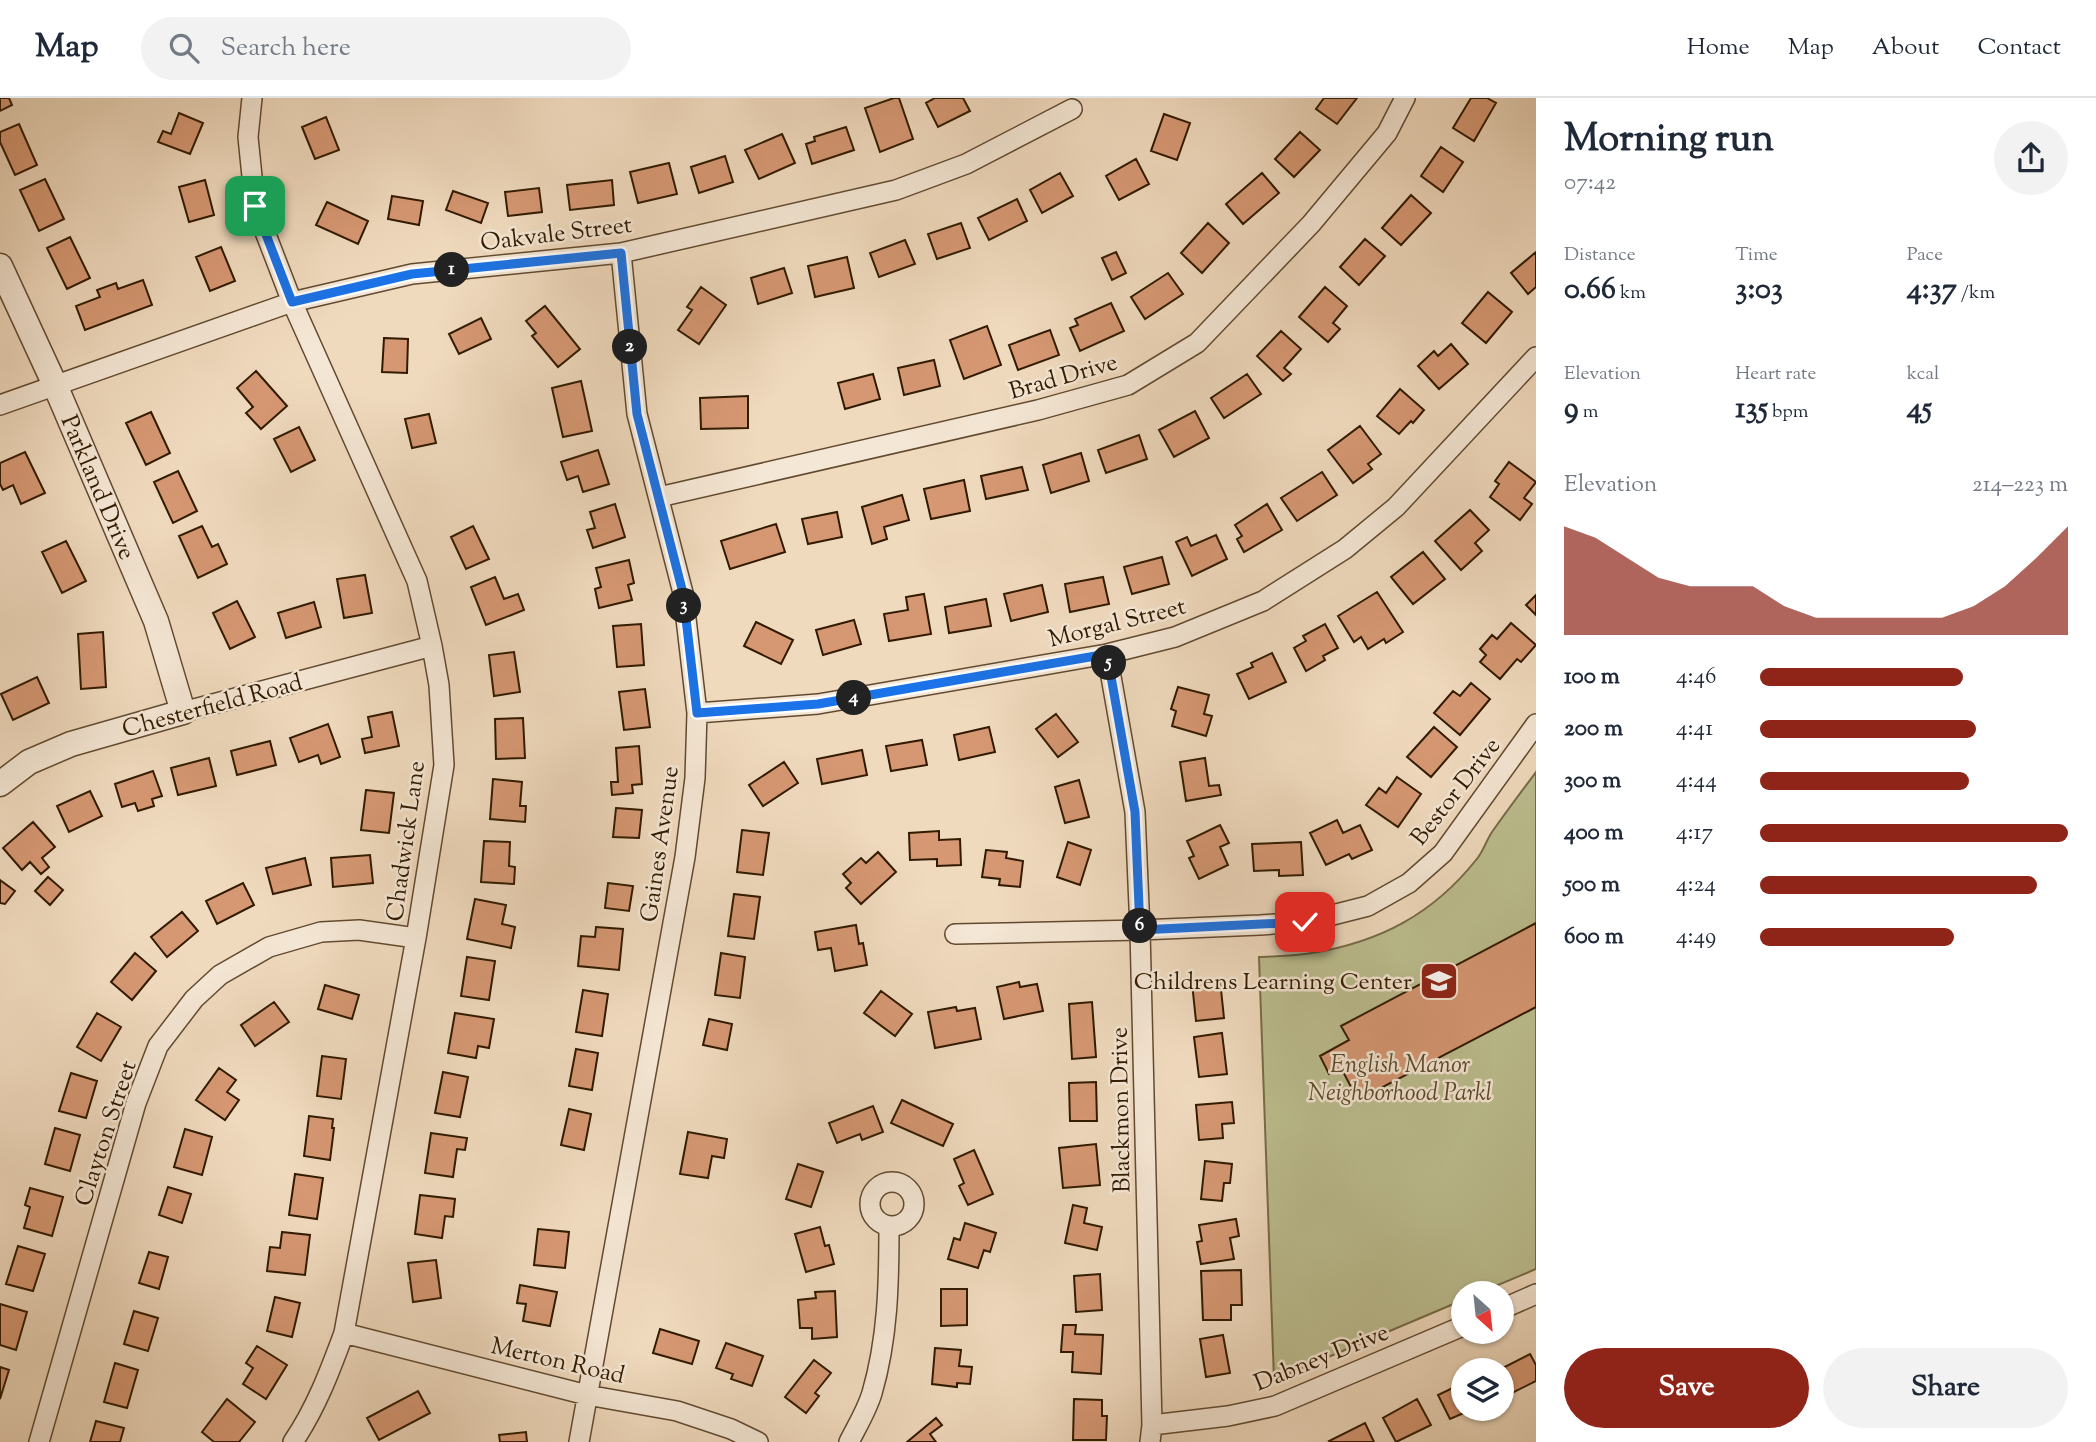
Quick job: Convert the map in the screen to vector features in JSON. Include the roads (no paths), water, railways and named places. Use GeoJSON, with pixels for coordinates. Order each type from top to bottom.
{"type":"FeatureCollection","features":[{"type":"Feature","properties":{"kind":"street","name":"Chadwick Lane"},"geometry":{"type":"LineString","coordinates":[[252,98],[248,136],[255,206],[292,302],[417,581],[439,685],[444,765],[416,938],[344,1333],[327,1381],[293,1442]]}},
{"type":"Feature","properties":{"kind":"street","name":"Brad Drive"},"geometry":{"type":"LineString","coordinates":[[660,497],[1038,410],[1128,385],[1197,343],[1311,225],[1387,133],[1405,98]]}},
{"type":"Feature","properties":{"kind":"street","name":"Oakvale Street"},"geometry":{"type":"LineString","coordinates":[[0,405],[292,302],[412,274],[621,253],[896,190],[966,164],[1072,109]]}},
{"type":"Feature","properties":{"kind":"street","name":"Gaines Avenue"},"geometry":{"type":"LineString","coordinates":[[579,1442],[685,856],[695,778],[697,713],[683,593],[637,414],[621,253]]}},
{"type":"Feature","properties":{"kind":"street","name":"Parkland Drive"},"geometry":{"type":"LineString","coordinates":[[0,267],[55,385],[156,621],[183,712]]}},
{"type":"Feature","properties":{"kind":"street","name":"Morgal Street"},"geometry":{"type":"LineString","coordinates":[[697,713],[818,704],[1107,654],[1175,637],[1263,601],[1345,549],[1396,507],[1536,357]]}},
{"type":"Feature","properties":{"kind":"street","name":"Chesterfield Road"},"geometry":{"type":"LineString","coordinates":[[0,784],[30,762],[71,744],[432,646]]}},
{"type":"Feature","properties":{"kind":"street","name":"Blackmon Drive"},"geometry":{"type":"LineString","coordinates":[[1107,654],[1135,812],[1151,1434]]}},
{"type":"Feature","properties":{"kind":"street","name":"Bestor Drive"},"geometry":{"type":"LineString","coordinates":[[955,934],[1140,930],[1305,922],[1368,906],[1409,883],[1443,853],[1536,724]]}},
{"type":"Feature","properties":{"kind":"street","name":"Clayton Street"},"geometry":{"type":"LineString","coordinates":[[39,1442],[136,1103],[159,1046],[194,999],[220,975],[269,947],[321,932],[359,930],[416,938]]}},
{"type":"Feature","properties":{"kind":"street"},"geometry":{"type":"LineString","coordinates":[[849,1442],[871,1395],[884,1342],[889,1290],[889,1226]]}},
{"type":"Feature","properties":{"kind":"street"},"geometry":{"type":"LineString","coordinates":[[1514,1304],[1536,1294]]}},
{"type":"Feature","properties":{"kind":"street","name":"Dabney Drive"},"geometry":{"type":"LineString","coordinates":[[1151,1434],[1275,1406],[1451,1330]]}},
{"type":"Feature","properties":{"kind":"street","name":"Merton Road"},"geometry":{"type":"LineString","coordinates":[[344,1333],[587,1395],[677,1411],[731,1429],[758,1442]]}},
{"type":"Feature","properties":{"kind":"place","name":"Childrens Learning Center"},"geometry":{"type":"Point","coordinates":[1439,981]}},
{"type":"Feature","properties":{"kind":"park label","name":"English Manor Neighborhood Parkl"},"geometry":{"type":"Point","coordinates":[1400,1078]}}]}
